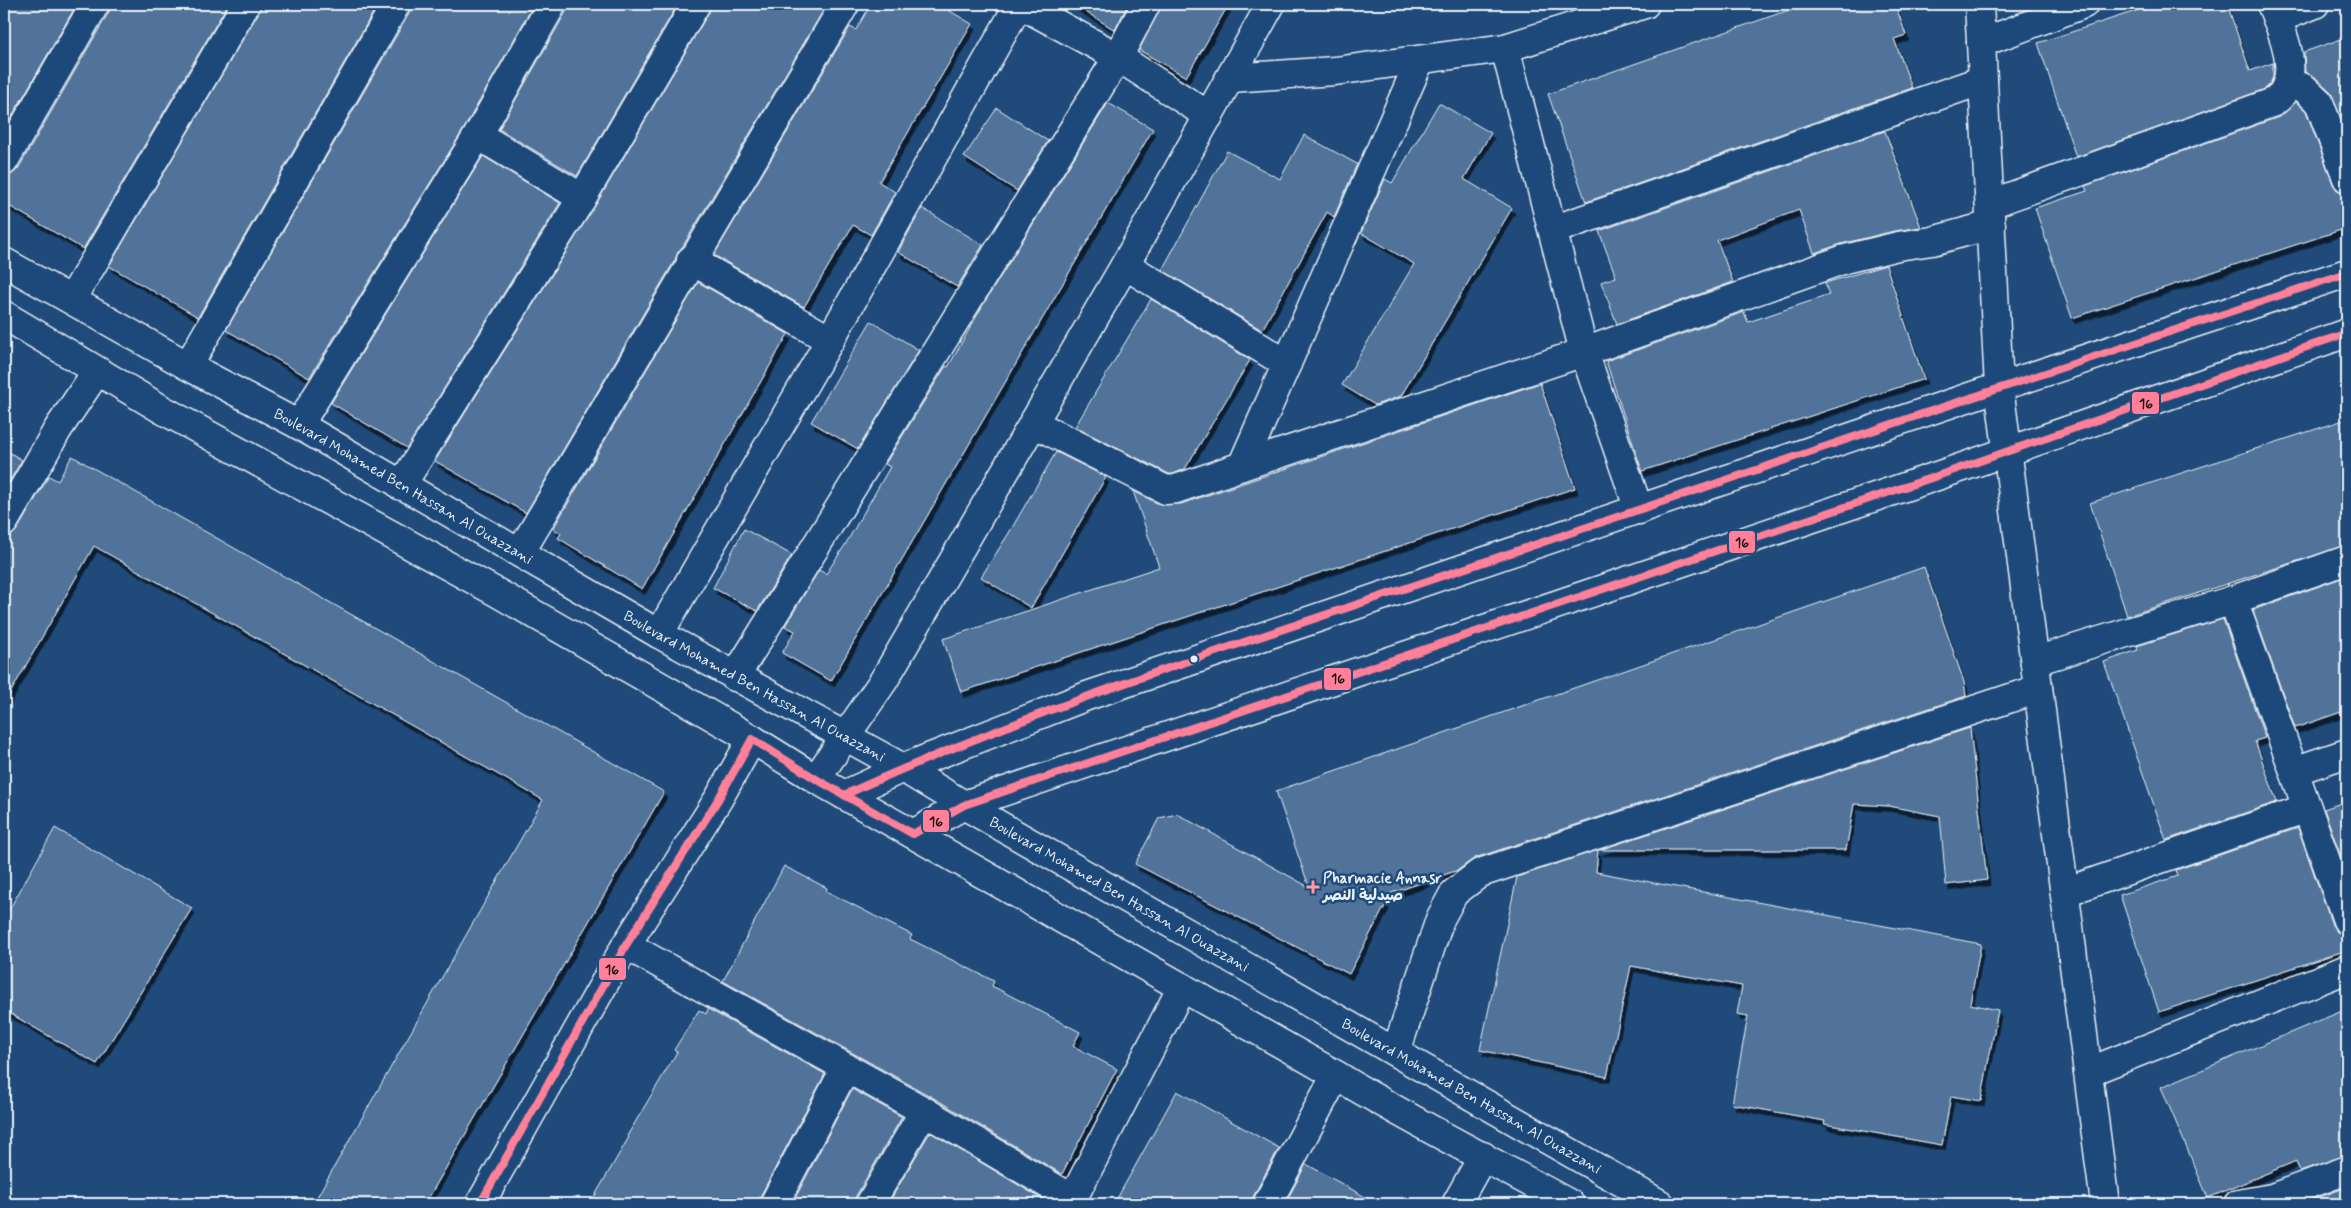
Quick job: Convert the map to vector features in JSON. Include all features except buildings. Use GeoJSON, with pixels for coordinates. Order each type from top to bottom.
{"type":"FeatureCollection","features":[{"type":"Feature","properties":{"kind":"street"},"geometry":{"type":"LineString","coordinates":[[4,161],[95,4]]}},
{"type":"Feature","properties":{"kind":"street"},"geometry":{"type":"LineString","coordinates":[[72,299],[246,4]]}},
{"type":"Feature","properties":{"kind":"street"},"geometry":{"type":"LineString","coordinates":[[188,366],[396,4]]}},
{"type":"Feature","properties":{"kind":"street"},"geometry":{"type":"LineString","coordinates":[[299,425],[478,135],[552,4]]}},
{"type":"Feature","properties":{"kind":"street"},"geometry":{"type":"LineString","coordinates":[[401,486],[582,198],[696,4]]}},
{"type":"Feature","properties":{"kind":"street"},"geometry":{"type":"LineString","coordinates":[[520,553],[691,260],[845,4]]}},
{"type":"Feature","properties":{"kind":"street"},"geometry":{"type":"LineString","coordinates":[[659,634],[830,340],[1019,4],[1118,57],[1208,116]]}},
{"type":"Feature","properties":{"kind":"street"},"geometry":{"type":"LineString","coordinates":[[735,677],[1118,57],[1146,4]]}},
{"type":"Feature","properties":{"kind":"street"},"geometry":{"type":"LineString","coordinates":[[816,779],[884,680],[1125,265],[1271,4]]}},
{"type":"Feature","properties":{"kind":"street"},"geometry":{"type":"LineString","coordinates":[[1231,78],[1335,71],[1505,48],[1644,4]]}},
{"type":"Feature","properties":{"kind":"street"},"geometry":{"type":"LineString","coordinates":[[1979,4],[1999,387],[2105,1204]]}},
{"type":"Feature","properties":{"kind":"street"},"geometry":{"type":"LineString","coordinates":[[1981,43],[2084,4]]}},
{"type":"Feature","properties":{"kind":"street"},"geometry":{"type":"LineString","coordinates":[[1033,423],[1166,490],[1176,490],[1242,466],[1584,352],[1845,259],[1898,246],[1932,242],[1991,215],[2274,102],[2280,98],[2289,83],[2290,68],[2274,11],[2315,4]]}},
{"type":"Feature","properties":{"kind":"street"},"geometry":{"type":"LineString","coordinates":[[1505,48],[1584,352],[1639,510]]}},
{"type":"Feature","properties":{"kind":"street"},"geometry":{"type":"LineString","coordinates":[[1242,466],[1420,60]]}},
{"type":"Feature","properties":{"kind":"street"},"geometry":{"type":"LineString","coordinates":[[1553,230],[1983,80]]}},
{"type":"Feature","properties":{"kind":"street"},"geometry":{"type":"LineString","coordinates":[[2289,83],[2304,88],[2319,102],[2347,178]]}},
{"type":"Feature","properties":{"kind":"street"},"geometry":{"type":"LineString","coordinates":[[478,135],[582,198]]}},
{"type":"Feature","properties":{"kind":"street"},"geometry":{"type":"LineString","coordinates":[[691,260],[830,340]]}},
{"type":"Feature","properties":{"kind":"street","name":"Boulevard Mohamed Ben Hassan Al Ouazzani"},"geometry":{"type":"LineString","coordinates":[[4,262],[188,366],[299,425],[401,486],[735,677],[847,736],[1660,1204]]}},
{"type":"Feature","properties":{"kind":"street"},"geometry":{"type":"LineString","coordinates":[[1125,265],[1287,364]]}},
{"type":"Feature","properties":{"kind":"street"},"geometry":{"type":"LineString","coordinates":[[844,795],[903,768],[1087,696],[1999,387],[2347,273]]}},
{"type":"Feature","properties":{"kind":"street"},"geometry":{"type":"LineString","coordinates":[[4,315],[163,410],[496,592],[752,739],[816,779],[1336,1075],[1382,1104],[1483,1156],[1570,1204]]}},
{"type":"Feature","properties":{"kind":"street"},"geometry":{"type":"LineString","coordinates":[[913,834],[964,805],[2008,451],[2347,333]]}},
{"type":"Feature","properties":{"kind":"street"},"geometry":{"type":"LineString","coordinates":[[4,522],[58,429],[97,371]]}},
{"type":"Feature","properties":{"kind":"street"},"geometry":{"type":"LineString","coordinates":[[2035,661],[2233,600],[2347,560]]}},
{"type":"Feature","properties":{"kind":"street"},"geometry":{"type":"LineString","coordinates":[[2233,600],[2347,920]]}},
{"type":"Feature","properties":{"kind":"street"},"geometry":{"type":"LineString","coordinates":[[1396,1052],[1440,919],[1454,893],[1480,873],[2038,689]]}},
{"type":"Feature","properties":{"kind":"street"},"geometry":{"type":"LineString","coordinates":[[480,1204],[626,945],[719,798],[752,739]]}},
{"type":"Feature","properties":{"kind":"street"},"geometry":{"type":"LineString","coordinates":[[2294,770],[2347,753]]}},
{"type":"Feature","properties":{"kind":"street"},"geometry":{"type":"LineString","coordinates":[[2065,892],[2307,808]]}},
{"type":"Feature","properties":{"kind":"street"},"geometry":{"type":"LineString","coordinates":[[626,945],[924,1111],[1072,1202],[1182,988]]}},
{"type":"Feature","properties":{"kind":"street"},"geometry":{"type":"LineString","coordinates":[[2088,1072],[2347,969]]}},
{"type":"Feature","properties":{"kind":"street"},"geometry":{"type":"LineString","coordinates":[[774,1204],[845,1068]]}},
{"type":"Feature","properties":{"kind":"street"},"geometry":{"type":"LineString","coordinates":[[1267,1204],[1336,1075]]}},
{"type":"Feature","properties":{"kind":"street"},"geometry":{"type":"LineString","coordinates":[[870,1204],[924,1111]]}},
{"type":"Feature","properties":{"kind":"street"},"geometry":{"type":"LineString","coordinates":[[1456,1204],[1483,1156]]}},
{"type":"Feature","properties":{"kind":"street"},"geometry":{"type":"LineString","coordinates":[[2238,1204],[2273,1201],[2347,1170]]}},
{"type":"Feature","properties":{"kind":"transit line","name":"16"},"geometry":{"type":"LineString","coordinates":[[844,795],[995,731],[1149,675],[1903,420],[2347,273]]}},
{"type":"Feature","properties":{"kind":"transit line","name":"16"},"geometry":{"type":"LineString","coordinates":[[752,739],[816,779],[913,834],[964,805],[1937,476],[2347,333]]}},
{"type":"Feature","properties":{"kind":"transit line","name":"16"},"geometry":{"type":"LineString","coordinates":[[480,1204],[626,945],[719,798],[752,739]]}},
{"type":"Feature","properties":{"kind":"place","name":"Pharmacie Annasr صيدلية النصر"},"geometry":{"type":"Point","coordinates":[1313,887]}}]}
